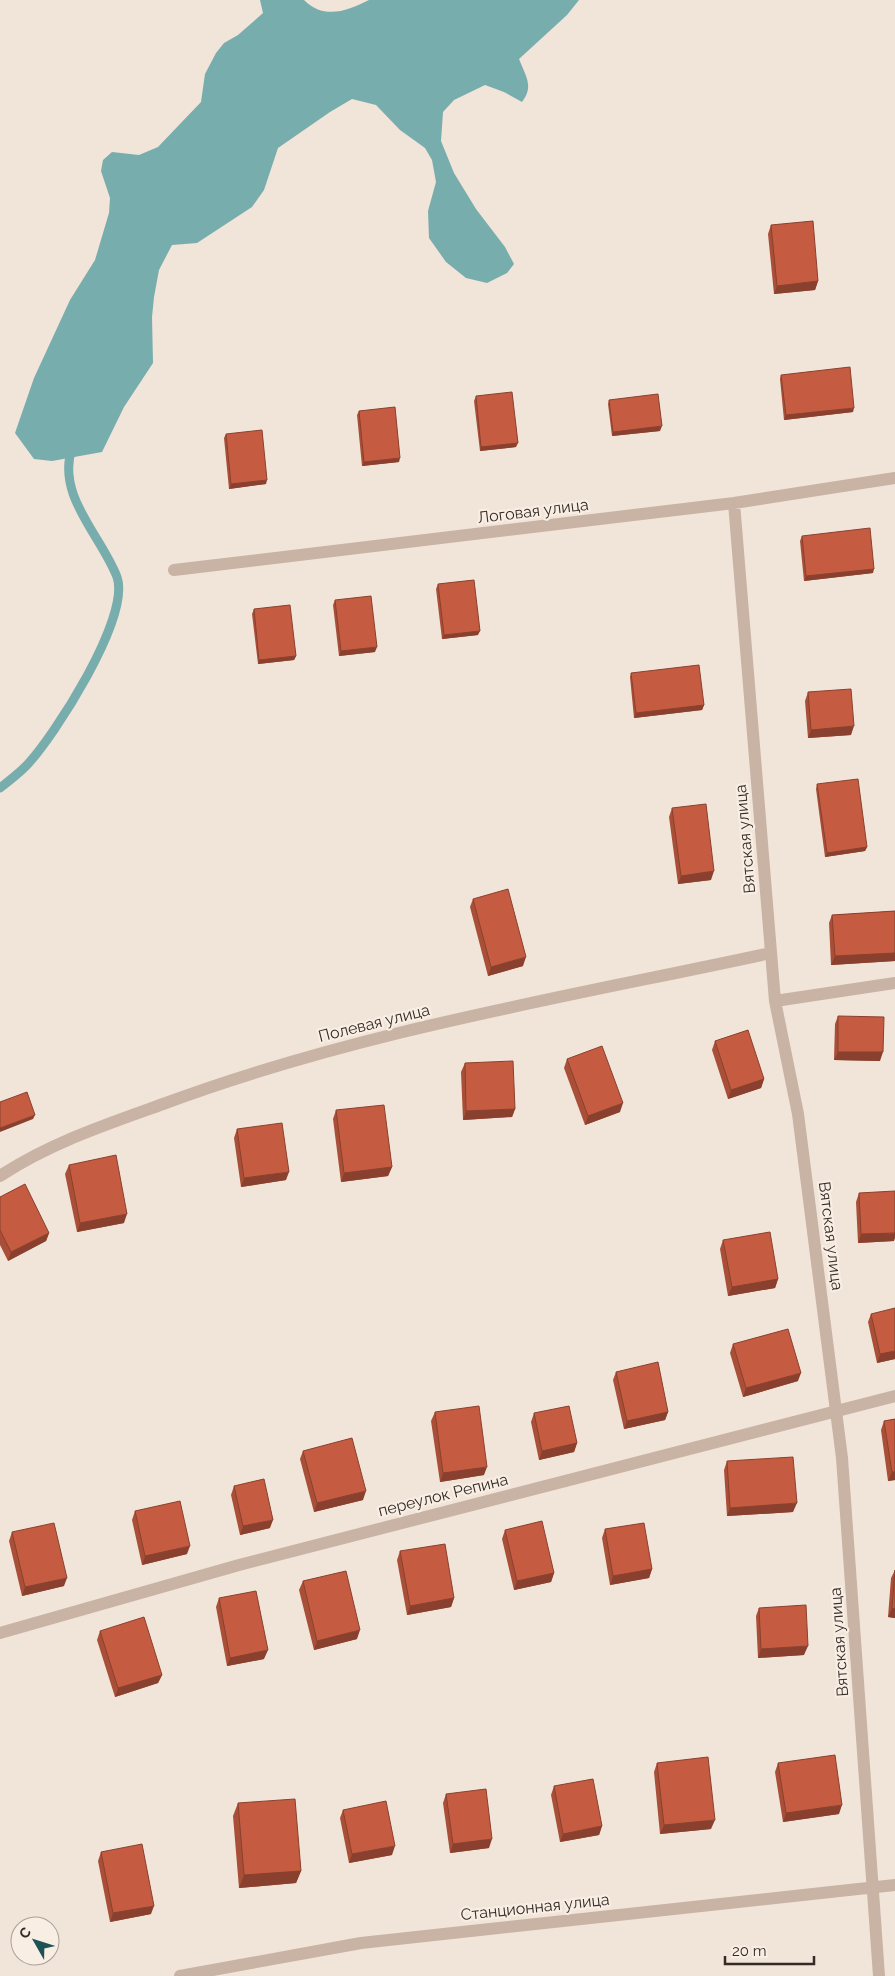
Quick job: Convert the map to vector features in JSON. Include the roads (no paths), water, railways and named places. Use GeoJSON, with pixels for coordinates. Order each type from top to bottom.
{"type":"FeatureCollection","features":[{"type":"Feature","properties":{"kind":"street","name":"Логовая улица"},"geometry":{"type":"LineString","coordinates":[[174,570],[734,503],[895,478]]}},
{"type":"Feature","properties":{"kind":"street","name":"Вятская улица"},"geometry":{"type":"LineString","coordinates":[[734,503],[775,1001],[798,1114],[842,1458],[879,1976]]}},
{"type":"Feature","properties":{"kind":"street","name":"Полевая улица"},"geometry":{"type":"LineString","coordinates":[[0,1176],[77,1136],[266,1068],[370,1039],[771,953]]}},
{"type":"Feature","properties":{"kind":"street"},"geometry":{"type":"LineString","coordinates":[[775,1001],[895,982]]}},
{"type":"Feature","properties":{"kind":"street","name":"переулок Репина"},"geometry":{"type":"LineString","coordinates":[[0,1633],[239,1565],[895,1396]]}},
{"type":"Feature","properties":{"kind":"street","name":"Станционная улица"},"geometry":{"type":"LineString","coordinates":[[180,1976],[361,1943],[895,1885]]}},
{"type":"Feature","properties":{"kind":"water"},"geometry":{"type":"Polygon","coordinates":[[[260,0],[304,0],[320,10],[336,12],[369,0],[579,0],[567,15],[519,59],[528,81],[528,91],[522,102],[504,92],[485,85],[454,100],[443,112],[441,141],[454,173],[476,209],[505,247],[514,264],[507,273],[487,283],[466,278],[446,262],[429,238],[428,211],[436,182],[432,160],[425,148],[400,130],[376,105],[352,99],[278,148],[264,190],[252,207],[197,243],[172,245],[159,270],[154,297],[152,317],[153,363],[124,407],[102,452],[52,461],[34,459],[15,433],[34,378],[70,300],[95,260],[109,213],[110,198],[101,171],[103,160],[112,152],[139,155],[158,147],[201,102],[205,74],[216,53],[224,43],[238,35],[263,13],[260,0]]]}},
{"type":"Feature","properties":{"kind":"waterway"},"geometry":{"type":"LineString","coordinates":[[0,788],[23,769],[54,730],[87,676],[102,647],[113,619],[118,595],[117,577],[75,499],[70,482],[69,466],[72,448]]}}]}
